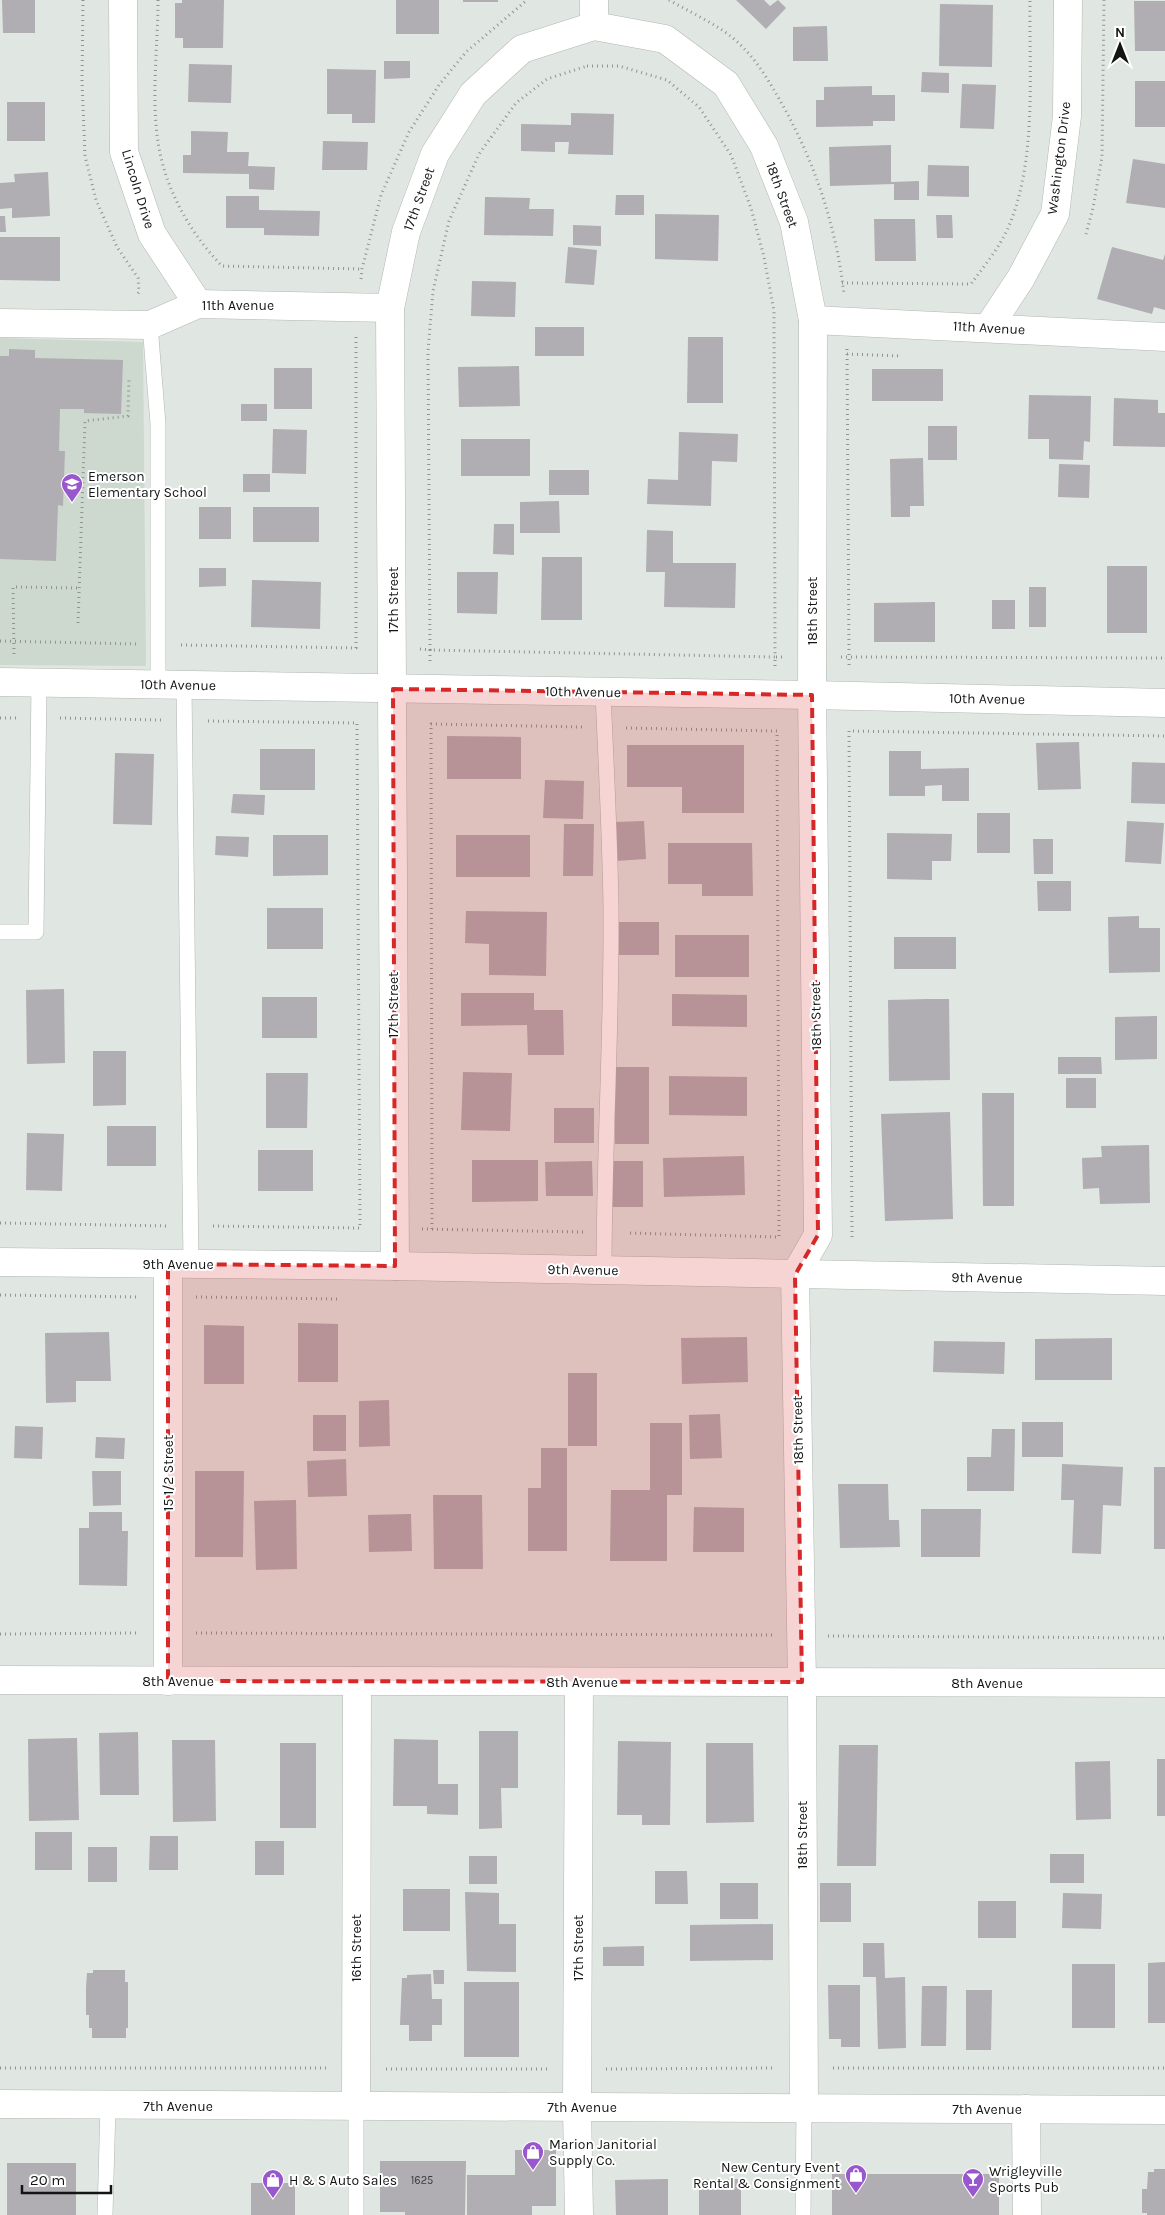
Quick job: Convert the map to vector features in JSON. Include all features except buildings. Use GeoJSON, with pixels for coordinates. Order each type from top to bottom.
{"type":"FeatureCollection","features":[{"type":"Feature","properties":{"kind":"street","name":"Lincoln Drive"},"geometry":{"type":"LineString","coordinates":[[123,0],[124,152],[152,234],[198,304]]}},
{"type":"Feature","properties":{"kind":"street","name":"Washington Drive"},"geometry":{"type":"LineString","coordinates":[[988,328],[1021,278],[1055,214],[1067,116],[1068,0]]}},
{"type":"Feature","properties":{"kind":"street","name":"17th Street"},"geometry":{"type":"LineString","coordinates":[[395,1266],[390,308],[406,232],[435,154],[472,94],[522,49],[594,13]]}},
{"type":"Feature","properties":{"kind":"street","name":"18th Street"},"geometry":{"type":"LineString","coordinates":[[594,13],[665,39],[726,84],[764,146],[794,222],[813,320],[812,694],[818,1235],[795,1275],[802,1682],[804,2108]]}},
{"type":"Feature","properties":{"kind":"street","name":"11th Avenue"},"geometry":{"type":"LineString","coordinates":[[0,323],[150,325],[198,304],[390,308]]}},
{"type":"Feature","properties":{"kind":"street","name":"11th Avenue"},"geometry":{"type":"LineString","coordinates":[[813,320],[1165,337]]}},
{"type":"Feature","properties":{"kind":"street","name":"10th Avenue"},"geometry":{"type":"LineString","coordinates":[[0,682],[812,694],[1165,702]]}},
{"type":"Feature","properties":{"kind":"street","name":"9th Avenue"},"geometry":{"type":"LineString","coordinates":[[0,1262],[395,1266],[1165,1281]]}},
{"type":"Feature","properties":{"kind":"street","name":"15 1/2 Street"},"geometry":{"type":"LineString","coordinates":[[168,1681],[179,1264]]}},
{"type":"Feature","properties":{"kind":"street","name":"8th Avenue"},"geometry":{"type":"LineString","coordinates":[[0,1680],[1165,1683]]}},
{"type":"Feature","properties":{"kind":"street","name":"16th Street"},"geometry":{"type":"LineString","coordinates":[[356,2107],[357,1681]]}},
{"type":"Feature","properties":{"kind":"street","name":"17th Street"},"geometry":{"type":"LineString","coordinates":[[579,1682],[577,2107],[579,2215]]}},
{"type":"Feature","properties":{"kind":"street","name":"7th Avenue"},"geometry":{"type":"LineString","coordinates":[[0,2104],[1165,2110]]}},
{"type":"Feature","properties":{"kind":"street"},"geometry":{"type":"LineString","coordinates":[[1026,2109],[1027,2215]]}},
{"type":"Feature","properties":{"kind":"lane"},"geometry":{"type":"LineString","coordinates":[[150,325],[158,424],[158,644],[184,720],[190,1226],[179,1264]]}},
{"type":"Feature","properties":{"kind":"lane"},"geometry":{"type":"LineString","coordinates":[[0,932],[36,932],[39,683]]}},
{"type":"Feature","properties":{"kind":"lane"},"geometry":{"type":"LineString","coordinates":[[603,692],[611,908],[604,1271]]}},
{"type":"Feature","properties":{"kind":"lane"},"geometry":{"type":"LineString","coordinates":[[104,2215],[108,2105]]}},
{"type":"Feature","properties":{"kind":"lane","name":"16th Street"},"geometry":{"type":"LineString","coordinates":[[356,2107],[356,2215]]}},
{"type":"Feature","properties":{"kind":"lane"},"geometry":{"type":"LineString","coordinates":[[803,2215],[804,2108]]}},
{"type":"Feature","properties":{"kind":"path"},"geometry":{"type":"LineString","coordinates":[[83,0],[82,82],[85,156],[96,200],[117,247],[138,278],[138,292],[133,301]]}},
{"type":"Feature","properties":{"kind":"path"},"geometry":{"type":"LineString","coordinates":[[0,641],[356,648],[356,327],[362,269],[222,266],[205,248],[185,218],[169,180],[158,143],[156,105],[158,0]]}},
{"type":"Feature","properties":{"kind":"path"},"geometry":{"type":"LineString","coordinates":[[842,282],[971,284],[992,254],[1008,228],[1021,194],[1028,154],[1030,0]]}},
{"type":"Feature","properties":{"kind":"path"},"geometry":{"type":"LineString","coordinates":[[1086,234],[1093,208],[1102,157],[1104,0]]}},
{"type":"Feature","properties":{"kind":"path"},"geometry":{"type":"LineString","coordinates":[[431,667],[428,351],[433,291],[449,221],[479,154],[516,103],[547,80],[587,66],[620,66],[667,80],[699,107],[731,155],[751,208],[764,257],[774,311],[775,669]]}},
{"type":"Feature","properties":{"kind":"path"},"geometry":{"type":"LineString","coordinates":[[846,344],[849,657],[1165,658]]}},
{"type":"Feature","properties":{"kind":"path"},"geometry":{"type":"LineString","coordinates":[[78,623],[85,421],[128,416],[129,368]]}},
{"type":"Feature","properties":{"kind":"path"},"geometry":{"type":"LineString","coordinates":[[14,641],[13,587],[78,588]]}},
{"type":"Feature","properties":{"kind":"path"},"geometry":{"type":"LineString","coordinates":[[413,649],[791,656]]}},
{"type":"Feature","properties":{"kind":"path"},"geometry":{"type":"LineString","coordinates":[[0,718],[357,723],[360,1228],[0,1223]]}},
{"type":"Feature","properties":{"kind":"path"},"geometry":{"type":"LineString","coordinates":[[776,723],[777,730],[783,730]]}},
{"type":"Feature","properties":{"kind":"path"},"geometry":{"type":"LineString","coordinates":[[850,723],[852,1237]]}},
{"type":"Feature","properties":{"kind":"path"},"geometry":{"type":"LineString","coordinates":[[844,731],[1165,736]]}},
{"type":"Feature","properties":{"kind":"path"},"geometry":{"type":"LineString","coordinates":[[0,1295],[142,1297]]}},
{"type":"Feature","properties":{"kind":"path"},"geometry":{"type":"LineString","coordinates":[[192,1297],[340,1299]]}},
{"type":"Feature","properties":{"kind":"path"},"geometry":{"type":"LineString","coordinates":[[0,1634],[147,1633]]}},
{"type":"Feature","properties":{"kind":"path"},"geometry":{"type":"LineString","coordinates":[[192,1634],[778,1635]]}},
{"type":"Feature","properties":{"kind":"path"},"geometry":{"type":"LineString","coordinates":[[818,1636],[1165,1638]]}},
{"type":"Feature","properties":{"kind":"highlighted area"},"geometry":{"type":"Polygon","coordinates":[[[393,689],[812,695],[818,1235],[795,1275],[802,1682],[168,1681],[168,1264],[395,1266],[393,689]]]}},
{"type":"Feature","properties":{"kind":"shaded area","name":"Emerson Elementary School"},"geometry":{"type":"Polygon","coordinates":[[[0,338],[143,342],[146,666],[0,665],[0,338]]]}},
{"type":"Feature","properties":{"kind":"place","name":"Emerson Elementary School"},"geometry":{"type":"Point","coordinates":[72,503]}},
{"type":"Feature","properties":{"kind":"place","name":"Marion Janitorial Supply Co."},"geometry":{"type":"Point","coordinates":[533,2171]}},
{"type":"Feature","properties":{"kind":"place","name":"New Century Event Rental & Consignment"},"geometry":{"type":"Point","coordinates":[856,2194]}},
{"type":"Feature","properties":{"kind":"place","name":"Wrigleyville Sports Pub"},"geometry":{"type":"Point","coordinates":[973,2198]}},
{"type":"Feature","properties":{"kind":"place","name":"H & S Auto Sales"},"geometry":{"type":"Point","coordinates":[273,2199]}}]}
